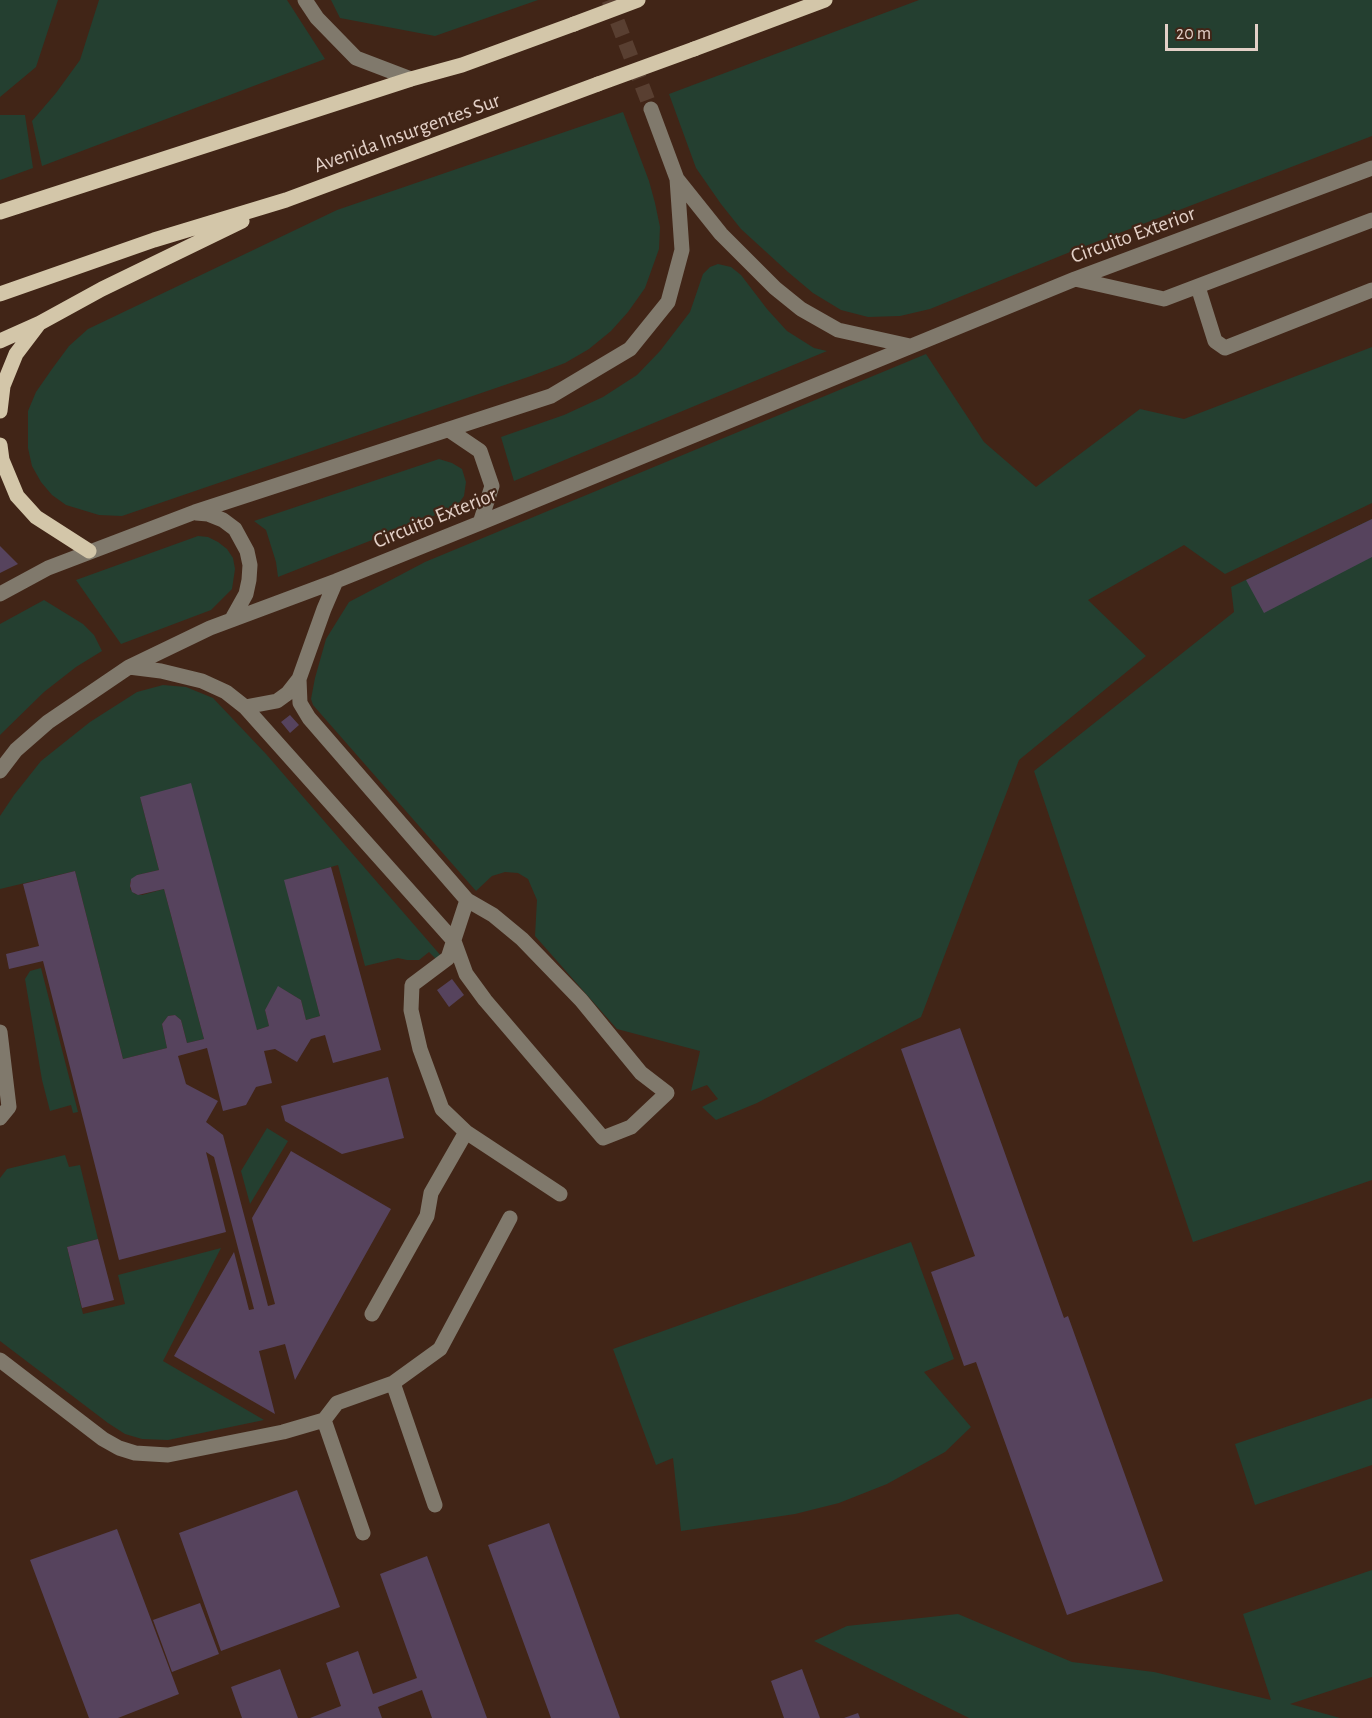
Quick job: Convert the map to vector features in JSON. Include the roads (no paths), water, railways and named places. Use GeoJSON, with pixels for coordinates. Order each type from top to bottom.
{"type":"FeatureCollection","features":[{"type":"Feature","properties":{"kind":"main road"},"geometry":{"type":"LineString","coordinates":[[0,212],[411,79],[462,65],[638,0]]}},
{"type":"Feature","properties":{"kind":"main road","name":"Avenida Insurgentes Sur"},"geometry":{"type":"LineString","coordinates":[[0,294],[154,240],[286,200],[825,0]]}},
{"type":"Feature","properties":{"kind":"main road"},"geometry":{"type":"LineString","coordinates":[[0,341],[286,200]]}},
{"type":"Feature","properties":{"kind":"main road"},"geometry":{"type":"LineString","coordinates":[[0,411],[3,386],[15,354],[40,323]]}},
{"type":"Feature","properties":{"kind":"main road"},"geometry":{"type":"LineString","coordinates":[[0,446],[2,460],[17,496],[36,517],[89,551]]}},
{"type":"Feature","properties":{"kind":"street"},"geometry":{"type":"LineString","coordinates":[[306,0],[316,18],[356,58],[411,79]]}},
{"type":"Feature","properties":{"kind":"street"},"geometry":{"type":"LineString","coordinates":[[0,594],[48,568],[195,512],[551,396],[630,349],[668,302],[682,250],[677,179],[651,109]]}},
{"type":"Feature","properties":{"kind":"street","name":"Circuito Exterior"},"geometry":{"type":"LineString","coordinates":[[0,771],[16,750],[48,722],[129,667],[232,619],[336,581],[480,523],[1075,279],[1372,168]]}},
{"type":"Feature","properties":{"kind":"street"},"geometry":{"type":"LineString","coordinates":[[677,179],[720,234],[775,288],[801,309],[838,330],[911,346]]}},
{"type":"Feature","properties":{"kind":"street"},"geometry":{"type":"LineString","coordinates":[[1075,279],[1164,299],[1372,220]]}},
{"type":"Feature","properties":{"kind":"street"},"geometry":{"type":"LineString","coordinates":[[1198,287],[1215,341],[1225,348],[1372,290]]}},
{"type":"Feature","properties":{"kind":"street"},"geometry":{"type":"LineString","coordinates":[[449,430],[480,451],[492,486],[480,523]]}},
{"type":"Feature","properties":{"kind":"street"},"geometry":{"type":"LineString","coordinates":[[195,512],[223,520],[235,529],[247,551],[250,565],[246,594],[232,619]]}},
{"type":"Feature","properties":{"kind":"street"},"geometry":{"type":"LineString","coordinates":[[245,707],[277,701],[288,693],[299,679],[336,581]]}},
{"type":"Feature","properties":{"kind":"street"},"geometry":{"type":"LineString","coordinates":[[129,667],[161,671],[202,681],[226,692],[245,707],[454,941],[466,974],[485,1000],[603,1138],[631,1127],[667,1093],[640,1073],[581,1000],[522,939],[493,915],[467,900],[309,718],[300,703],[299,679]]}},
{"type":"Feature","properties":{"kind":"street"},"geometry":{"type":"LineString","coordinates":[[467,900],[448,958],[412,985],[411,1010],[420,1048],[442,1109],[466,1132],[560,1194]]}},
{"type":"Feature","properties":{"kind":"street"},"geometry":{"type":"LineString","coordinates":[[0,1032],[9,1107],[0,1118]]}},
{"type":"Feature","properties":{"kind":"street"},"geometry":{"type":"LineString","coordinates":[[372,1314],[427,1216],[431,1193],[466,1132]]}},
{"type":"Feature","properties":{"kind":"street"},"geometry":{"type":"LineString","coordinates":[[0,1360],[103,1439],[119,1448],[135,1453],[168,1455],[283,1432],[324,1420],[337,1403],[393,1383],[440,1349],[510,1218]]}},
{"type":"Feature","properties":{"kind":"street"},"geometry":{"type":"LineString","coordinates":[[393,1383],[435,1505]]}},
{"type":"Feature","properties":{"kind":"street"},"geometry":{"type":"LineString","coordinates":[[324,1420],[363,1533]]}},
{"type":"Feature","properties":{"kind":"tunnel"},"geometry":{"type":"LineString","coordinates":[[609,0],[651,109]]}}]}
